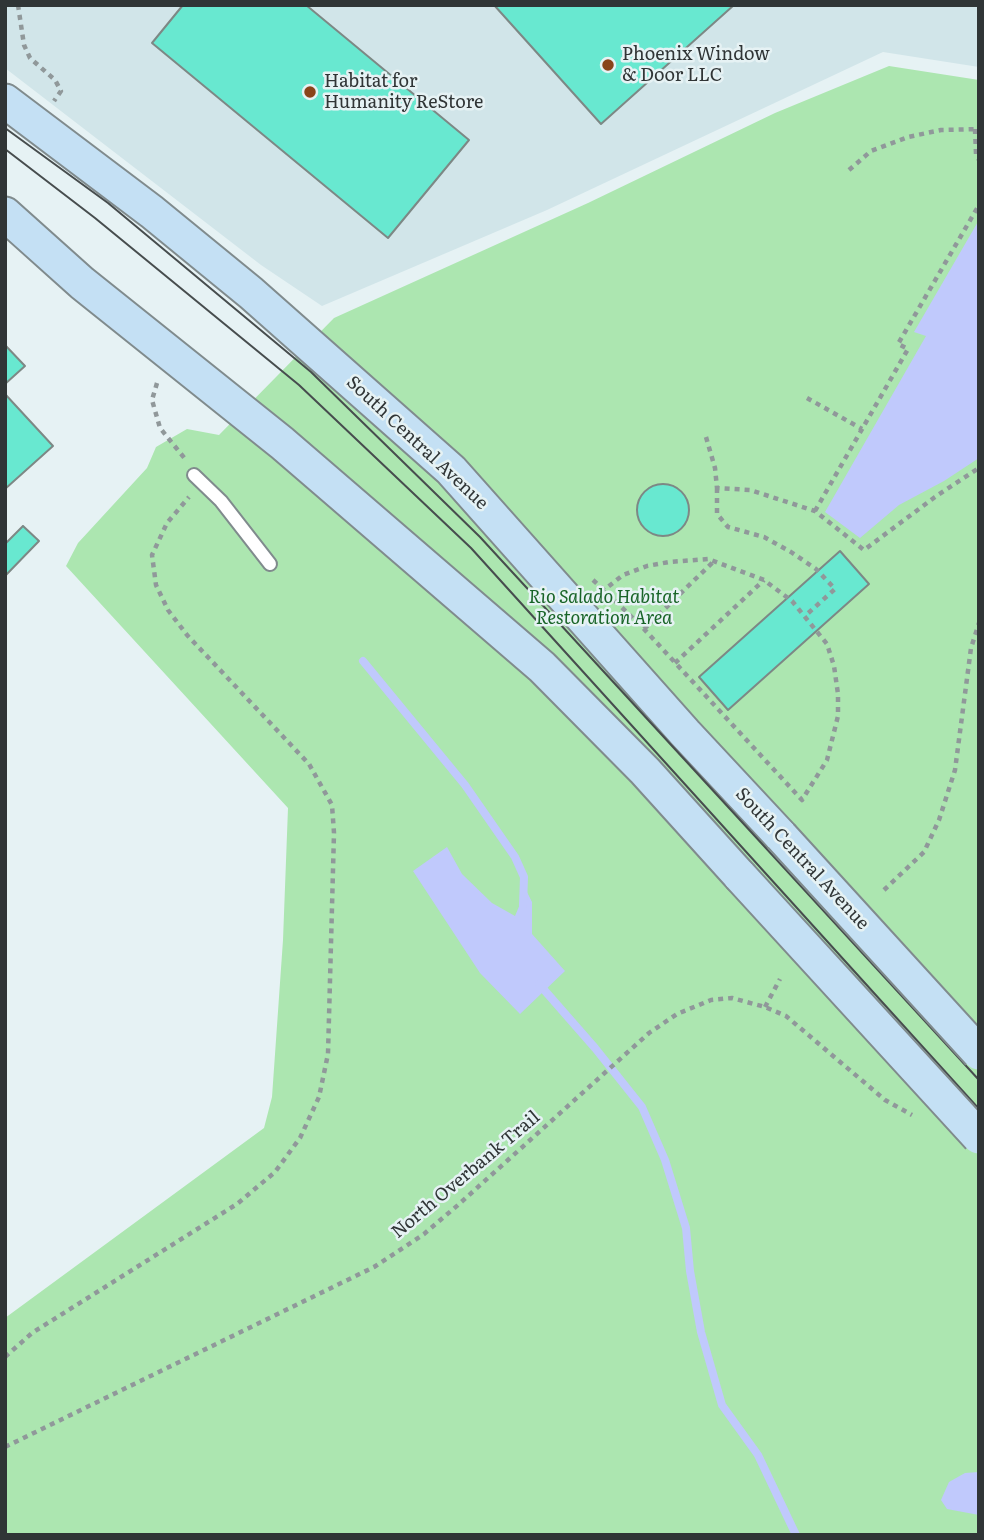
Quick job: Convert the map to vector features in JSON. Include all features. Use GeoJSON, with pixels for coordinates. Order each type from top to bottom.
{"type":"FeatureCollection","features":[{"type":"Feature","properties":{"kind":"main road","name":"South Central Avenue"},"geometry":{"type":"LineString","coordinates":[[5,101],[152,212],[251,293],[451,470],[685,733],[979,1053]]}},
{"type":"Feature","properties":{"kind":"main road"},"geometry":{"type":"LineString","coordinates":[[5,214],[82,283],[282,443],[542,667],[645,771],[979,1138]]}},
{"type":"Feature","properties":{"kind":"lane"},"geometry":{"type":"LineString","coordinates":[[194,475],[221,501],[271,564]]}},
{"type":"Feature","properties":{"kind":"path"},"geometry":{"type":"LineString","coordinates":[[18,5],[24,45],[30,58],[55,80],[61,91],[54,101]]}},
{"type":"Feature","properties":{"kind":"path"},"geometry":{"type":"LineString","coordinates":[[849,170],[881,146],[941,130],[977,129],[976,155],[979,160]]}},
{"type":"Feature","properties":{"kind":"path"},"geometry":{"type":"LineString","coordinates":[[815,511],[908,349],[898,344],[979,205]]}},
{"type":"Feature","properties":{"kind":"path"},"geometry":{"type":"LineString","coordinates":[[5,1357],[32,1333],[237,1204],[275,1172],[300,1138],[319,1097],[328,1054],[334,833],[332,805],[309,764],[187,635],[167,610],[156,585],[152,555],[167,523],[189,497],[194,475],[182,453],[160,428],[152,400],[161,373]]}},
{"type":"Feature","properties":{"kind":"path"},"geometry":{"type":"LineString","coordinates":[[807,398],[862,429]]}},
{"type":"Feature","properties":{"kind":"path"},"geometry":{"type":"LineString","coordinates":[[706,437],[715,468],[717,514],[728,527],[764,537],[791,552],[816,569],[835,589],[805,616]]}},
{"type":"Feature","properties":{"kind":"path"},"geometry":{"type":"LineString","coordinates":[[717,488],[750,490],[815,511],[864,550],[979,468]]}},
{"type":"Feature","properties":{"kind":"path"},"geometry":{"type":"LineString","coordinates":[[588,575],[644,629],[802,800],[824,769],[838,716],[838,694],[830,652],[823,636],[792,601],[764,580],[708,559],[648,566],[624,575],[604,590]]}},
{"type":"Feature","properties":{"kind":"path"},"geometry":{"type":"LineString","coordinates":[[644,629],[713,562]]}},
{"type":"Feature","properties":{"kind":"path"},"geometry":{"type":"LineString","coordinates":[[675,663],[764,580]]}},
{"type":"Feature","properties":{"kind":"path"},"geometry":{"type":"LineString","coordinates":[[884,890],[924,852],[939,820],[955,770],[971,648],[979,624]]}},
{"type":"Feature","properties":{"kind":"path"},"geometry":{"type":"LineString","coordinates":[[765,1007],[780,979]]}},
{"type":"Feature","properties":{"kind":"path","name":"North Overbank Trail"},"geometry":{"type":"LineString","coordinates":[[5,1447],[374,1267],[424,1234],[649,1033],[677,1014],[711,1000],[732,998],[786,1016],[885,1100],[912,1115]]}},
{"type":"Feature","properties":{"kind":"shaded area"},"geometry":{"type":"Polygon","coordinates":[[[5,5],[979,5],[979,67],[883,52],[547,210],[322,306],[261,265],[5,68],[5,5]]]}},
{"type":"Feature","properties":{"kind":"green space","name":"Rio Salado Habitat Restoration Area"},"geometry":{"type":"Polygon","coordinates":[[[889,66],[979,80],[979,1535],[5,1535],[5,1318],[264,1128],[272,1097],[283,940],[288,808],[66,566],[78,543],[147,468],[156,447],[187,429],[219,435],[334,318],[588,203],[775,113],[889,66]]]}},
{"type":"Feature","properties":{"kind":"water"},"geometry":{"type":"Polygon","coordinates":[[[979,220],[979,458],[944,481],[899,505],[860,538],[825,512],[926,336],[914,332],[979,220]]]}},
{"type":"Feature","properties":{"kind":"water"},"geometry":{"type":"Polygon","coordinates":[[[447,847],[462,874],[492,903],[515,916],[526,890],[532,902],[532,934],[565,971],[520,1014],[480,973],[413,871],[447,847]]]}},
{"type":"Feature","properties":{"kind":"water"},"geometry":{"type":"Polygon","coordinates":[[[979,1472],[979,1515],[947,1509],[941,1500],[949,1482],[965,1473],[979,1472]]]}},
{"type":"Feature","properties":{"kind":"building","name":"Habitat for Humanity ReStore"},"geometry":{"type":"Polygon","coordinates":[[[183,5],[306,5],[469,140],[388,238],[152,43],[183,5]]]}},
{"type":"Feature","properties":{"kind":"building","name":"Phoenix Window & Door LLC"},"geometry":{"type":"Polygon","coordinates":[[[494,5],[734,5],[601,124],[494,5]]]}},
{"type":"Feature","properties":{"kind":"building"},"geometry":{"type":"Polygon","coordinates":[[[5,345],[25,366],[5,384],[5,345]]]}},
{"type":"Feature","properties":{"kind":"building"},"geometry":{"type":"Polygon","coordinates":[[[5,394],[53,446],[5,489],[5,394]]]}},
{"type":"Feature","properties":{"kind":"building"},"geometry":{"type":"Polygon","coordinates":[[[663,484],[682,491],[689,510],[682,529],[663,536],[644,529],[637,510],[644,491],[663,484]]]}},
{"type":"Feature","properties":{"kind":"building"},"geometry":{"type":"Polygon","coordinates":[[[23,526],[39,541],[5,576],[5,544],[23,526]]]}},
{"type":"Feature","properties":{"kind":"building"},"geometry":{"type":"Polygon","coordinates":[[[840,551],[869,584],[728,710],[699,677],[840,551]]]}},
{"type":"Feature","properties":{"kind":"waterway"},"geometry":{"type":"LineString","coordinates":[[363,661],[465,785],[515,857],[524,877],[523,905]]}},
{"type":"Feature","properties":{"kind":"waterway"},"geometry":{"type":"LineString","coordinates":[[539,984],[642,1107],[665,1160],[686,1228],[690,1271],[701,1332],[722,1405],[758,1455],[796,1535]]}},
{"type":"Feature","properties":{"kind":"tram line"},"geometry":{"type":"LineString","coordinates":[[5,128],[108,203],[311,372],[480,537],[979,1080]]}},
{"type":"Feature","properties":{"kind":"tram line"},"geometry":{"type":"LineString","coordinates":[[5,149],[95,218],[299,385],[471,548],[979,1109]]}},
{"type":"Feature","properties":{"kind":"place","name":"Phoenix Window & Door LLC"},"geometry":{"type":"Point","coordinates":[608,65]}},
{"type":"Feature","properties":{"kind":"place","name":"Habitat for Humanity ReStore"},"geometry":{"type":"Point","coordinates":[310,92]}}]}
